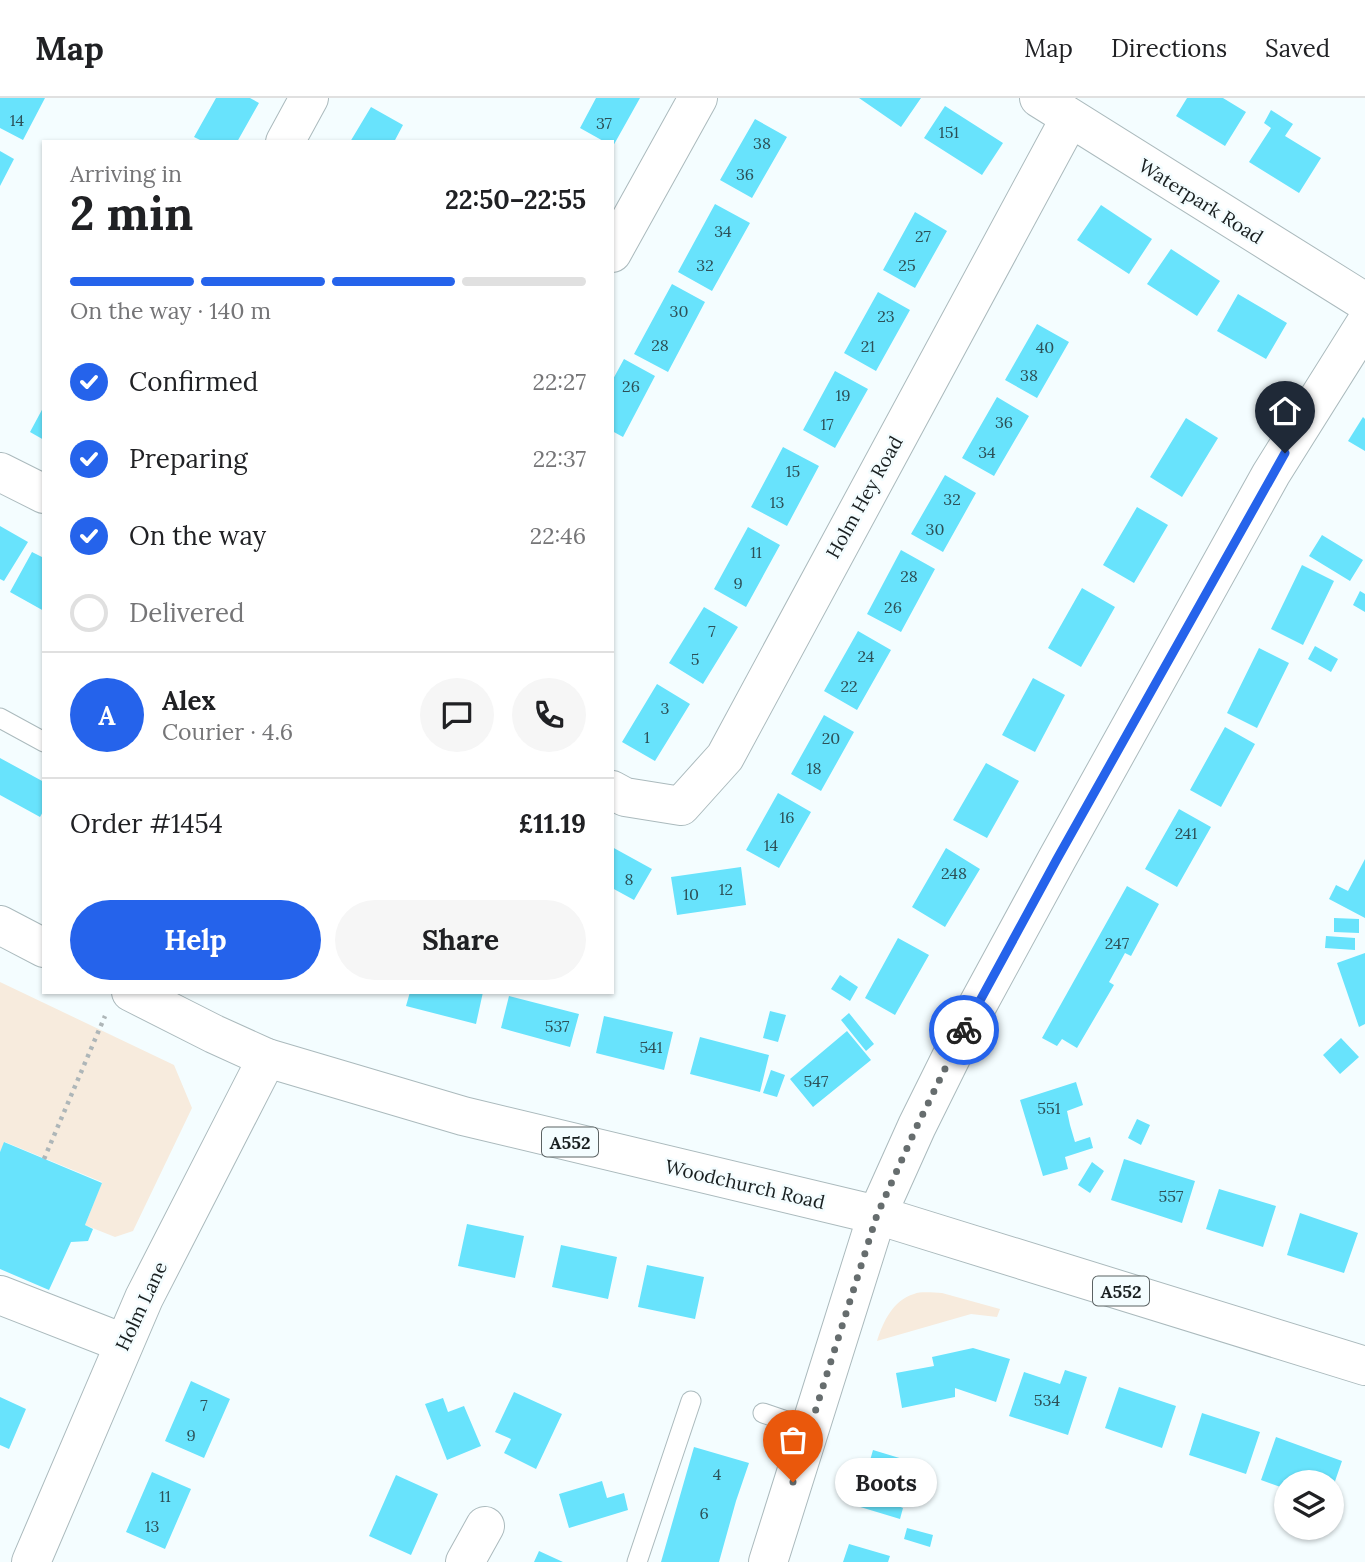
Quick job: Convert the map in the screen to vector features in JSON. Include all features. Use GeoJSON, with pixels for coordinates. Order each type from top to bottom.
{"type":"FeatureCollection","features":[{"type":"Feature","properties":{"kind":"main road"},"geometry":{"type":"LineString","coordinates":[[286,140],[309,98]]}},
{"type":"Feature","properties":{"kind":"main road"},"geometry":{"type":"LineString","coordinates":[[614,249],[698,98]]}},
{"type":"Feature","properties":{"kind":"main road","name":"Waterpark Road"},"geometry":{"type":"LineString","coordinates":[[1054,108],[1365,320]]}},
{"type":"Feature","properties":{"kind":"main road","name":"Holm Hey Road"},"geometry":{"type":"LineString","coordinates":[[614,791],[625,797],[681,806],[725,757],[1054,108]]}},
{"type":"Feature","properties":{"kind":"main road"},"geometry":{"type":"LineString","coordinates":[[768,1562],[877,1215],[917,1126],[970,1019],[1057,859],[1272,474],[1365,320]]}},
{"type":"Feature","properties":{"kind":"main road"},"geometry":{"type":"LineString","coordinates":[[0,472],[42,493]]}},
{"type":"Feature","properties":{"kind":"main road"},"geometry":{"type":"LineString","coordinates":[[0,925],[42,947]]}},
{"type":"Feature","properties":{"kind":"main road","name":"Woodchurch Road"},"geometry":{"type":"LineString","coordinates":[[120,999],[214,1034],[267,1058],[463,1116],[877,1215],[1365,1366]]}},
{"type":"Feature","properties":{"kind":"main road","name":"Holm Lane"},"geometry":{"type":"LineString","coordinates":[[31,1562],[144,1298],[267,1058]]}},
{"type":"Feature","properties":{"kind":"main road"},"geometry":{"type":"LineString","coordinates":[[0,1295],[123,1343]]}},
{"type":"Feature","properties":{"kind":"main road"},"geometry":{"type":"LineString","coordinates":[[465,1562],[485,1519]]}},
{"type":"Feature","properties":{"kind":"lane"},"geometry":{"type":"LineString","coordinates":[[0,718],[42,741]]}},
{"type":"Feature","properties":{"kind":"lane"},"geometry":{"type":"LineString","coordinates":[[637,1562],[691,1401]]}},
{"type":"Feature","properties":{"kind":"lane"},"geometry":{"type":"LineString","coordinates":[[763,1413],[810,1429]]}},
{"type":"Feature","properties":{"kind":"path"},"geometry":{"type":"LineString","coordinates":[[44,1159],[120,999]]}},
{"type":"Feature","properties":{"kind":"shaded area"},"geometry":{"type":"Polygon","coordinates":[[[0,982],[174,1065],[192,1108],[133,1231],[115,1237],[85,1225],[102,1182],[5,1142],[0,1152],[0,982]]]}},
{"type":"Feature","properties":{"kind":"shaded area"},"geometry":{"type":"Polygon","coordinates":[[[917,1293],[942,1293],[1000,1309],[997,1317],[971,1314],[877,1341],[886,1319],[900,1301],[917,1293]]]}},
{"type":"Feature","properties":{"kind":"building"},"geometry":{"type":"Polygon","coordinates":[[[0,98],[45,98],[23,140],[0,128],[0,98]]]}},
{"type":"Feature","properties":{"kind":"building"},"geometry":{"type":"Polygon","coordinates":[[[216,98],[250,98],[259,103],[238,140],[200,140],[194,137],[216,98]]]}},
{"type":"Feature","properties":{"kind":"building"},"geometry":{"type":"Polygon","coordinates":[[[596,98],[640,98],[614,144],[614,140],[601,140],[580,128],[596,98]]]}},
{"type":"Feature","properties":{"kind":"building"},"geometry":{"type":"Polygon","coordinates":[[[859,98],[921,98],[901,127],[859,98]]]}},
{"type":"Feature","properties":{"kind":"building"},"geometry":{"type":"Polygon","coordinates":[[[1187,98],[1223,98],[1246,112],[1225,146],[1176,116],[1187,98]]]}},
{"type":"Feature","properties":{"kind":"building"},"geometry":{"type":"Polygon","coordinates":[[[945,106],[1003,143],[982,175],[924,138],[945,106]]]}},
{"type":"Feature","properties":{"kind":"building"},"geometry":{"type":"Polygon","coordinates":[[[371,107],[403,125],[395,140],[351,140],[371,107]]]}},
{"type":"Feature","properties":{"kind":"building"},"geometry":{"type":"Polygon","coordinates":[[[1271,110],[1293,124],[1285,136],[1321,158],[1299,193],[1249,162],[1271,128],[1264,123],[1271,110]]]}},
{"type":"Feature","properties":{"kind":"building"},"geometry":{"type":"Polygon","coordinates":[[[755,119],[787,137],[752,198],[720,180],[755,119]]]}},
{"type":"Feature","properties":{"kind":"building"},"geometry":{"type":"Polygon","coordinates":[[[0,151],[14,159],[0,186],[0,151]]]}},
{"type":"Feature","properties":{"kind":"building"},"geometry":{"type":"Polygon","coordinates":[[[715,204],[750,223],[712,291],[678,272],[715,204]]]}},
{"type":"Feature","properties":{"kind":"building"},"geometry":{"type":"Polygon","coordinates":[[[1101,205],[1152,239],[1129,274],[1077,240],[1101,205]]]}},
{"type":"Feature","properties":{"kind":"building"},"geometry":{"type":"Polygon","coordinates":[[[915,212],[947,231],[915,288],[883,270],[915,212]]]}},
{"type":"Feature","properties":{"kind":"building"},"geometry":{"type":"Polygon","coordinates":[[[1171,249],[1220,281],[1197,316],[1147,284],[1171,249]]]}},
{"type":"Feature","properties":{"kind":"building"},"geometry":{"type":"Polygon","coordinates":[[[672,284],[705,302],[668,372],[634,354],[672,284]]]}},
{"type":"Feature","properties":{"kind":"building"},"geometry":{"type":"Polygon","coordinates":[[[878,292],[910,310],[876,371],[844,353],[878,292]]]}},
{"type":"Feature","properties":{"kind":"building"},"geometry":{"type":"Polygon","coordinates":[[[1238,294],[1287,323],[1266,359],[1217,331],[1238,294]]]}},
{"type":"Feature","properties":{"kind":"building"},"geometry":{"type":"Polygon","coordinates":[[[1037,324],[1069,342],[1037,398],[1005,380],[1037,324]]]}},
{"type":"Feature","properties":{"kind":"building"},"geometry":{"type":"Polygon","coordinates":[[[624,359],[655,376],[623,437],[614,432],[614,377],[624,359]]]}},
{"type":"Feature","properties":{"kind":"building"},"geometry":{"type":"Polygon","coordinates":[[[835,371],[868,389],[835,448],[803,430],[835,371]]]}},
{"type":"Feature","properties":{"kind":"building"},"geometry":{"type":"Polygon","coordinates":[[[997,397],[1029,416],[994,476],[962,458],[997,397]]]}},
{"type":"Feature","properties":{"kind":"building"},"geometry":{"type":"Polygon","coordinates":[[[42,410],[42,439],[30,432],[42,410]]]}},
{"type":"Feature","properties":{"kind":"building"},"geometry":{"type":"Polygon","coordinates":[[[1363,417],[1365,419],[1365,451],[1348,441],[1363,417]]]}},
{"type":"Feature","properties":{"kind":"building"},"geometry":{"type":"Polygon","coordinates":[[[1186,418],[1218,438],[1182,497],[1150,477],[1186,418]]]}},
{"type":"Feature","properties":{"kind":"building"},"geometry":{"type":"Polygon","coordinates":[[[783,447],[819,466],[787,526],[751,507],[783,447]]]}},
{"type":"Feature","properties":{"kind":"building"},"geometry":{"type":"Polygon","coordinates":[[[945,475],[976,493],[943,552],[911,534],[945,475]]]}},
{"type":"Feature","properties":{"kind":"building"},"geometry":{"type":"Polygon","coordinates":[[[1137,507],[1168,525],[1134,583],[1103,565],[1137,507]]]}},
{"type":"Feature","properties":{"kind":"building"},"geometry":{"type":"Polygon","coordinates":[[[0,526],[28,542],[4,581],[0,579],[0,526]]]}},
{"type":"Feature","properties":{"kind":"building"},"geometry":{"type":"Polygon","coordinates":[[[748,527],[780,545],[746,607],[714,589],[748,527]]]}},
{"type":"Feature","properties":{"kind":"building"},"geometry":{"type":"Polygon","coordinates":[[[1322,535],[1363,560],[1350,581],[1309,556],[1322,535]]]}},
{"type":"Feature","properties":{"kind":"building"},"geometry":{"type":"Polygon","coordinates":[[[901,550],[935,569],[901,632],[867,614],[901,550]]]}},
{"type":"Feature","properties":{"kind":"building"},"geometry":{"type":"Polygon","coordinates":[[[32,552],[42,557],[42,610],[10,592],[32,552]]]}},
{"type":"Feature","properties":{"kind":"building"},"geometry":{"type":"Polygon","coordinates":[[[1302,565],[1334,581],[1303,645],[1271,629],[1302,565]]]}},
{"type":"Feature","properties":{"kind":"building"},"geometry":{"type":"Polygon","coordinates":[[[1082,588],[1115,607],[1081,667],[1048,648],[1082,588]]]}},
{"type":"Feature","properties":{"kind":"building"},"geometry":{"type":"Polygon","coordinates":[[[1360,591],[1365,594],[1365,612],[1353,605],[1360,591]]]}},
{"type":"Feature","properties":{"kind":"building"},"geometry":{"type":"Polygon","coordinates":[[[704,607],[738,627],[703,684],[669,663],[704,607]]]}},
{"type":"Feature","properties":{"kind":"building"},"geometry":{"type":"Polygon","coordinates":[[[858,631],[891,650],[857,710],[824,691],[858,631]]]}},
{"type":"Feature","properties":{"kind":"building"},"geometry":{"type":"Polygon","coordinates":[[[1315,646],[1338,659],[1331,672],[1308,659],[1315,646]]]}},
{"type":"Feature","properties":{"kind":"building"},"geometry":{"type":"Polygon","coordinates":[[[1259,648],[1289,663],[1257,728],[1227,713],[1259,648]]]}},
{"type":"Feature","properties":{"kind":"building"},"geometry":{"type":"Polygon","coordinates":[[[1033,678],[1065,695],[1035,752],[1002,735],[1033,678]]]}},
{"type":"Feature","properties":{"kind":"building"},"geometry":{"type":"Polygon","coordinates":[[[657,684],[690,704],[655,761],[622,742],[657,684]]]}},
{"type":"Feature","properties":{"kind":"building"},"geometry":{"type":"Polygon","coordinates":[[[824,715],[854,732],[821,791],[791,774],[824,715]]]}},
{"type":"Feature","properties":{"kind":"building"},"geometry":{"type":"Polygon","coordinates":[[[1225,727],[1255,744],[1221,807],[1190,790],[1225,727]]]}},
{"type":"Feature","properties":{"kind":"building"},"geometry":{"type":"Polygon","coordinates":[[[0,758],[42,781],[42,814],[40,817],[0,795],[0,758]]]}},
{"type":"Feature","properties":{"kind":"building"},"geometry":{"type":"Polygon","coordinates":[[[986,763],[1019,781],[987,838],[953,820],[986,763]]]}},
{"type":"Feature","properties":{"kind":"building"},"geometry":{"type":"Polygon","coordinates":[[[778,793],[811,812],[779,868],[746,850],[778,793]]]}},
{"type":"Feature","properties":{"kind":"building"},"geometry":{"type":"Polygon","coordinates":[[[1179,809],[1211,827],[1177,887],[1145,869],[1179,809]]]}},
{"type":"Feature","properties":{"kind":"building"},"geometry":{"type":"Polygon","coordinates":[[[614,848],[652,869],[634,900],[614,889],[614,848]]]}},
{"type":"Feature","properties":{"kind":"building"},"geometry":{"type":"Polygon","coordinates":[[[946,848],[980,869],[945,927],[912,907],[946,848]]]}},
{"type":"Feature","properties":{"kind":"building"},"geometry":{"type":"Polygon","coordinates":[[[1365,859],[1365,918],[1329,899],[1336,885],[1348,891],[1365,859]]]}},
{"type":"Feature","properties":{"kind":"building"},"geometry":{"type":"Polygon","coordinates":[[[741,867],[746,905],[677,915],[671,877],[741,867]]]}},
{"type":"Feature","properties":{"kind":"building"},"geometry":{"type":"Polygon","coordinates":[[[1127,886],[1159,904],[1131,956],[1125,953],[1109,982],[1114,985],[1077,1048],[1062,1039],[1057,1046],[1042,1038],[1127,886]]]}},
{"type":"Feature","properties":{"kind":"building"},"geometry":{"type":"Polygon","coordinates":[[[1334,918],[1359,919],[1359,933],[1334,932],[1334,918]]]}},
{"type":"Feature","properties":{"kind":"building"},"geometry":{"type":"Polygon","coordinates":[[[1326,936],[1355,938],[1355,950],[1325,948],[1326,936]]]}},
{"type":"Feature","properties":{"kind":"building"},"geometry":{"type":"Polygon","coordinates":[[[898,938],[929,955],[895,1015],[865,998],[898,938]]]}},
{"type":"Feature","properties":{"kind":"building"},"geometry":{"type":"Polygon","coordinates":[[[1365,953],[1365,1024],[1359,1027],[1337,963],[1365,953]]]}},
{"type":"Feature","properties":{"kind":"building"},"geometry":{"type":"Polygon","coordinates":[[[840,975],[858,987],[850,1001],[831,989],[840,975]]]}},
{"type":"Feature","properties":{"kind":"building"},"geometry":{"type":"Polygon","coordinates":[[[409,994],[483,994],[476,1024],[406,1006],[409,994]]]}},
{"type":"Feature","properties":{"kind":"building"},"geometry":{"type":"Polygon","coordinates":[[[509,996],[579,1014],[570,1047],[501,1028],[509,996]]]}},
{"type":"Feature","properties":{"kind":"building"},"geometry":{"type":"Polygon","coordinates":[[[770,1011],[786,1015],[778,1042],[763,1038],[770,1011]]]}},
{"type":"Feature","properties":{"kind":"building"},"geometry":{"type":"Polygon","coordinates":[[[849,1013],[874,1044],[866,1051],[841,1020],[849,1013]]]}},
{"type":"Feature","properties":{"kind":"building"},"geometry":{"type":"Polygon","coordinates":[[[604,1016],[673,1032],[664,1070],[596,1053],[604,1016]]]}},
{"type":"Feature","properties":{"kind":"building"},"geometry":{"type":"Polygon","coordinates":[[[847,1031],[871,1060],[813,1107],[790,1079],[847,1031]]]}},
{"type":"Feature","properties":{"kind":"building"},"geometry":{"type":"Polygon","coordinates":[[[700,1037],[769,1055],[760,1092],[690,1074],[700,1037]]]}},
{"type":"Feature","properties":{"kind":"building"},"geometry":{"type":"Polygon","coordinates":[[[1341,1038],[1359,1057],[1340,1074],[1323,1055],[1341,1038]]]}},
{"type":"Feature","properties":{"kind":"building"},"geometry":{"type":"Polygon","coordinates":[[[771,1070],[785,1075],[777,1097],[763,1093],[771,1070]]]}},
{"type":"Feature","properties":{"kind":"building"},"geometry":{"type":"Polygon","coordinates":[[[1076,1082],[1083,1105],[1067,1111],[1070,1125],[1075,1142],[1090,1137],[1093,1148],[1065,1157],[1068,1169],[1043,1176],[1020,1100],[1076,1082]]]}},
{"type":"Feature","properties":{"kind":"building"},"geometry":{"type":"Polygon","coordinates":[[[1137,1119],[1150,1125],[1141,1145],[1128,1138],[1137,1119]]]}},
{"type":"Feature","properties":{"kind":"building"},"geometry":{"type":"Polygon","coordinates":[[[4,1142],[102,1183],[85,1225],[93,1229],[88,1241],[71,1242],[49,1290],[0,1269],[0,1152],[4,1142]]]}},
{"type":"Feature","properties":{"kind":"building"},"geometry":{"type":"Polygon","coordinates":[[[1124,1159],[1195,1181],[1182,1223],[1111,1200],[1124,1159]]]}},
{"type":"Feature","properties":{"kind":"building"},"geometry":{"type":"Polygon","coordinates":[[[1092,1162],[1104,1171],[1090,1193],[1078,1185],[1092,1162]]]}},
{"type":"Feature","properties":{"kind":"building"},"geometry":{"type":"Polygon","coordinates":[[[1219,1189],[1276,1206],[1263,1247],[1206,1229],[1219,1189]]]}},
{"type":"Feature","properties":{"kind":"building"},"geometry":{"type":"Polygon","coordinates":[[[1300,1213],[1358,1233],[1344,1273],[1287,1255],[1300,1213]]]}},
{"type":"Feature","properties":{"kind":"building"},"geometry":{"type":"Polygon","coordinates":[[[467,1224],[524,1236],[515,1278],[458,1266],[467,1224]]]}},
{"type":"Feature","properties":{"kind":"building"},"geometry":{"type":"Polygon","coordinates":[[[561,1245],[617,1257],[608,1299],[552,1287],[561,1245]]]}},
{"type":"Feature","properties":{"kind":"building"},"geometry":{"type":"Polygon","coordinates":[[[647,1265],[704,1277],[695,1319],[638,1307],[647,1265]]]}},
{"type":"Feature","properties":{"kind":"building"},"geometry":{"type":"Polygon","coordinates":[[[973,1348],[1010,1359],[996,1402],[955,1388],[955,1397],[902,1408],[896,1373],[934,1366],[932,1357],[973,1348]]]}},
{"type":"Feature","properties":{"kind":"building"},"geometry":{"type":"Polygon","coordinates":[[[1065,1370],[1087,1377],[1068,1435],[1009,1416],[1024,1372],[1060,1384],[1065,1370]]]}},
{"type":"Feature","properties":{"kind":"building"},"geometry":{"type":"Polygon","coordinates":[[[191,1381],[230,1399],[204,1458],[165,1441],[191,1381]]]}},
{"type":"Feature","properties":{"kind":"building"},"geometry":{"type":"Polygon","coordinates":[[[1119,1387],[1176,1406],[1162,1448],[1105,1428],[1119,1387]]]}},
{"type":"Feature","properties":{"kind":"building"},"geometry":{"type":"Polygon","coordinates":[[[514,1392],[562,1414],[536,1469],[504,1453],[511,1439],[495,1432],[514,1392]]]}},
{"type":"Feature","properties":{"kind":"building"},"geometry":{"type":"Polygon","coordinates":[[[0,1397],[26,1409],[9,1449],[0,1445],[0,1397]]]}},
{"type":"Feature","properties":{"kind":"building"},"geometry":{"type":"Polygon","coordinates":[[[443,1398],[448,1412],[464,1406],[481,1446],[447,1460],[425,1404],[443,1398]]]}},
{"type":"Feature","properties":{"kind":"building"},"geometry":{"type":"Polygon","coordinates":[[[1202,1413],[1260,1432],[1246,1474],[1189,1455],[1202,1413]]]}},
{"type":"Feature","properties":{"kind":"building"},"geometry":{"type":"Polygon","coordinates":[[[1276,1437],[1342,1461],[1339,1470],[1274,1470],[1274,1485],[1261,1480],[1276,1437]]]}},
{"type":"Feature","properties":{"kind":"building"},"geometry":{"type":"Polygon","coordinates":[[[694,1447],[749,1463],[719,1562],[661,1562],[694,1447]]]}},
{"type":"Feature","properties":{"kind":"building"},"geometry":{"type":"Polygon","coordinates":[[[873,1450],[916,1463],[913,1474],[907,1473],[898,1506],[903,1508],[900,1519],[857,1506],[873,1450]]]}},
{"type":"Feature","properties":{"kind":"building"},"geometry":{"type":"Polygon","coordinates":[[[152,1472],[191,1489],[165,1549],[126,1532],[152,1472]]]}},
{"type":"Feature","properties":{"kind":"building"},"geometry":{"type":"Polygon","coordinates":[[[396,1475],[438,1494],[411,1555],[369,1536],[396,1475]]]}},
{"type":"Feature","properties":{"kind":"building"},"geometry":{"type":"Polygon","coordinates":[[[602,1481],[607,1498],[624,1493],[628,1510],[569,1528],[559,1494],[602,1481]]]}},
{"type":"Feature","properties":{"kind":"building"},"geometry":{"type":"Polygon","coordinates":[[[907,1528],[933,1535],[930,1547],[904,1539],[907,1528]]]}},
{"type":"Feature","properties":{"kind":"building"},"geometry":{"type":"Polygon","coordinates":[[[849,1544],[890,1556],[888,1562],[843,1562],[849,1544]]]}},
{"type":"Feature","properties":{"kind":"building"},"geometry":{"type":"Polygon","coordinates":[[[539,1551],[563,1562],[534,1562],[539,1551]]]}},
{"type":"Feature","properties":{"kind":"way so far"},"geometry":{"type":"LineString","coordinates":[[793,1482],[877,1215],[964,1030]]}},
{"type":"Feature","properties":{"kind":"place","name":"Boots"},"geometry":{"type":"Point","coordinates":[793,1482]}},
{"type":"Feature","properties":{"kind":"route"},"geometry":{"type":"LineString","coordinates":[[964,1030],[1285,453]]}}]}
